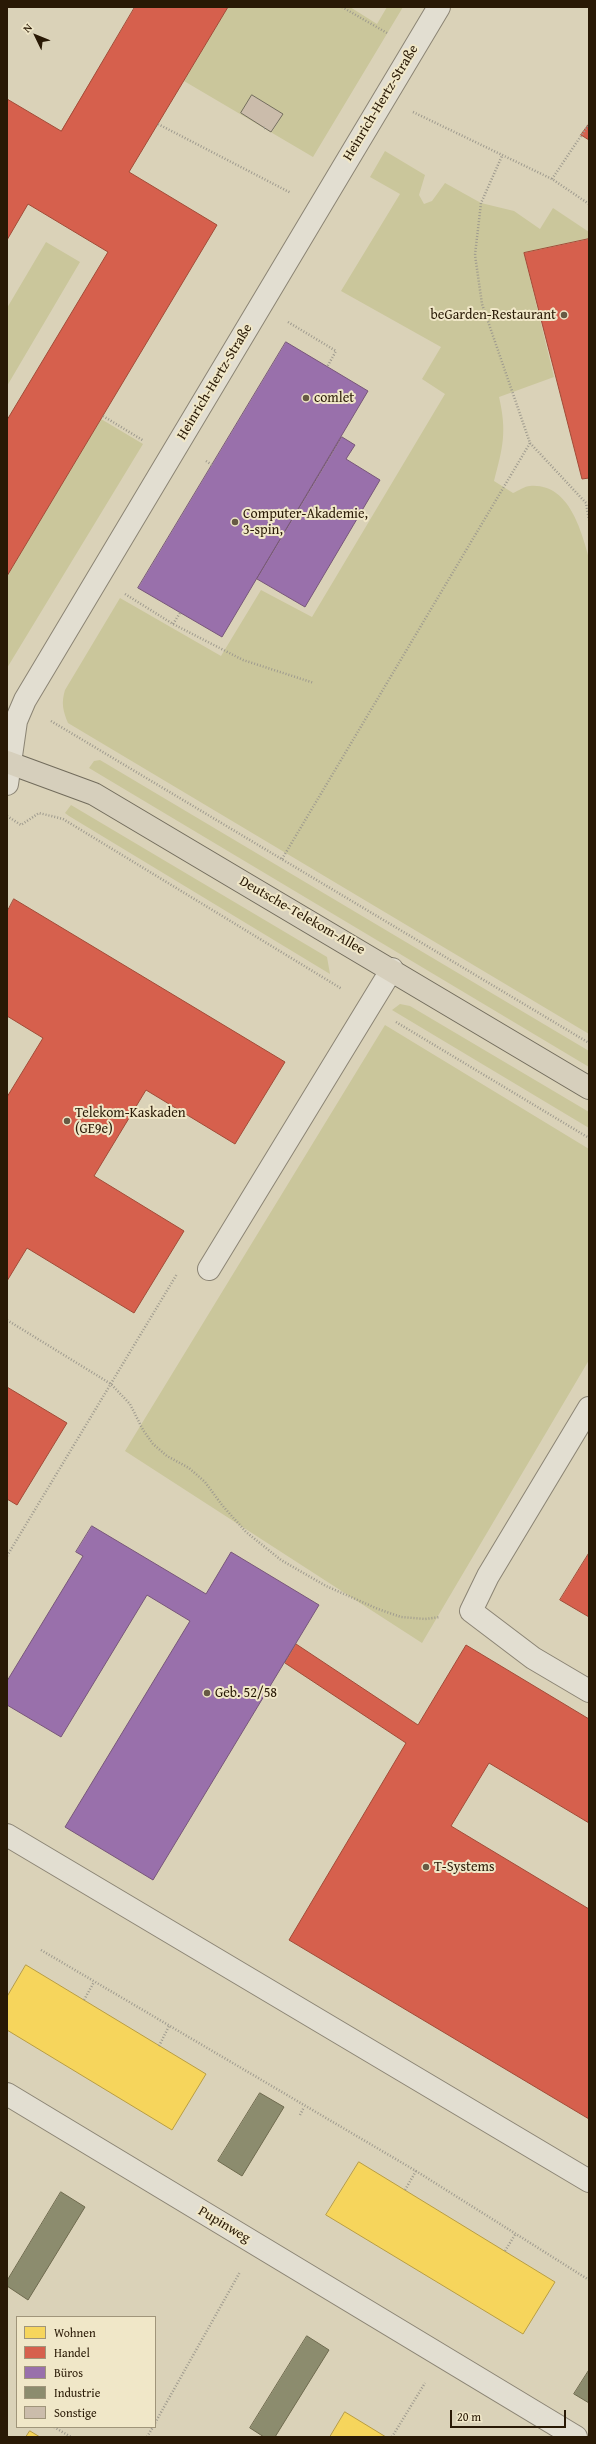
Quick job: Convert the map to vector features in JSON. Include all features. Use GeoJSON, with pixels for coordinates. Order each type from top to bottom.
{"type":"FeatureCollection","features":[{"type":"Feature","properties":{"kind":"main road","name":"Deutsche-Telekom-Allee"},"geometry":{"type":"LineString","coordinates":[[9,763],[94,794],[392,969],[589,1088]]}},
{"type":"Feature","properties":{"kind":"street","name":"Heinrich-Hertz-Straße"},"geometry":{"type":"LineString","coordinates":[[7,784],[16,721],[25,700],[439,7]]}},
{"type":"Feature","properties":{"kind":"street"},"geometry":{"type":"LineString","coordinates":[[209,1269],[368,1005],[392,969]]}},
{"type":"Feature","properties":{"kind":"street"},"geometry":{"type":"LineString","coordinates":[[589,1408],[488,1576],[470,1612],[533,1658],[589,1691]]}},
{"type":"Feature","properties":{"kind":"street"},"geometry":{"type":"LineString","coordinates":[[7,1835],[589,2181]]}},
{"type":"Feature","properties":{"kind":"street","name":"Pupinweg"},"geometry":{"type":"LineString","coordinates":[[7,2094],[440,2357],[576,2437]]}},
{"type":"Feature","properties":{"kind":"path"},"geometry":{"type":"LineString","coordinates":[[342,7],[388,34]]}},
{"type":"Feature","properties":{"kind":"path"},"geometry":{"type":"LineString","coordinates":[[385,97],[403,108],[552,179],[589,204]]}},
{"type":"Feature","properties":{"kind":"path"},"geometry":{"type":"LineString","coordinates":[[158,124],[318,209]]}},
{"type":"Feature","properties":{"kind":"path"},"geometry":{"type":"LineString","coordinates":[[552,179],[589,124]]}},
{"type":"Feature","properties":{"kind":"path"},"geometry":{"type":"LineString","coordinates":[[502,156],[481,203],[475,255],[482,304],[530,443],[586,503],[589,520]]}},
{"type":"Feature","properties":{"kind":"path"},"geometry":{"type":"LineString","coordinates":[[286,321],[336,351],[327,367]]}},
{"type":"Feature","properties":{"kind":"path"},"geometry":{"type":"LineString","coordinates":[[104,416],[149,445]]}},
{"type":"Feature","properties":{"kind":"path"},"geometry":{"type":"LineString","coordinates":[[282,859],[530,443]]}},
{"type":"Feature","properties":{"kind":"path"},"geometry":{"type":"LineString","coordinates":[[123,592],[173,624],[243,660],[314,683]]}},
{"type":"Feature","properties":{"kind":"path"},"geometry":{"type":"LineString","coordinates":[[173,624],[180,613]]}},
{"type":"Feature","properties":{"kind":"path"},"geometry":{"type":"LineString","coordinates":[[54,723],[589,1043]]}},
{"type":"Feature","properties":{"kind":"path"},"geometry":{"type":"LineString","coordinates":[[7,816],[20,825],[39,813],[63,819],[589,1138]]}},
{"type":"Feature","properties":{"kind":"path"},"geometry":{"type":"LineString","coordinates":[[7,1320],[111,1384],[130,1404],[143,1430],[153,1444],[167,1456],[189,1468],[205,1482],[246,1532],[281,1560],[326,1586],[378,1609],[401,1617],[425,1619],[470,1612]]}},
{"type":"Feature","properties":{"kind":"path"},"geometry":{"type":"LineString","coordinates":[[41,1950],[304,2107],[416,2171],[589,2280]]}},
{"type":"Feature","properties":{"kind":"path"},"geometry":{"type":"LineString","coordinates":[[84,2000],[94,1982]]}},
{"type":"Feature","properties":{"kind":"path"},"geometry":{"type":"LineString","coordinates":[[159,2046],[169,2026]]}},
{"type":"Feature","properties":{"kind":"path"},"geometry":{"type":"LineString","coordinates":[[300,2115],[304,2107]]}},
{"type":"Feature","properties":{"kind":"path"},"geometry":{"type":"LineString","coordinates":[[405,2190],[416,2171]]}},
{"type":"Feature","properties":{"kind":"path"},"geometry":{"type":"LineString","coordinates":[[505,2251],[516,2233]]}},
{"type":"Feature","properties":{"kind":"path"},"geometry":{"type":"LineString","coordinates":[[156,2421],[256,2244]]}},
{"type":"Feature","properties":{"kind":"path"},"geometry":{"type":"LineString","coordinates":[[392,2437],[440,2357]]}},
{"type":"Feature","properties":{"kind":"path"},"geometry":{"type":"LineString","coordinates":[[56,2428],[70,2437]]}},
{"type":"Feature","properties":{"kind":"path"},"geometry":{"type":"LineString","coordinates":[[147,2437],[152,2428]]}},
{"type":"Feature","properties":{"kind":"shaded area"},"geometry":{"type":"Polygon","coordinates":[[[228,7],[350,7],[377,24],[387,7],[403,7],[313,157],[184,81],[228,7]],[[252,95],[241,113],[272,132],[283,114],[252,95]]]}},
{"type":"Feature","properties":{"kind":"shaded area"},"geometry":{"type":"Polygon","coordinates":[[[385,151],[425,175],[419,195],[424,204],[432,201],[445,183],[481,203],[514,211],[540,229],[553,208],[589,232],[589,239],[524,254],[554,377],[499,397],[503,420],[503,439],[494,481],[513,493],[530,486],[543,487],[555,492],[564,500],[571,510],[582,535],[589,558],[589,1034],[68,723],[64,711],[63,699],[65,690],[120,598],[221,656],[261,590],[312,617],[445,394],[422,379],[441,347],[341,291],[400,194],[370,177],[385,151]]]}},
{"type":"Feature","properties":{"kind":"shaded area"},"geometry":{"type":"Polygon","coordinates":[[[46,242],[80,262],[7,386],[7,308],[46,242]]]}},
{"type":"Feature","properties":{"kind":"shaded area"},"geometry":{"type":"Polygon","coordinates":[[[101,419],[143,444],[7,668],[7,576],[101,419]]]}},
{"type":"Feature","properties":{"kind":"shaded area"},"geometry":{"type":"Polygon","coordinates":[[[100,760],[589,1051],[589,1067],[89,768],[94,761],[100,760]]]}},
{"type":"Feature","properties":{"kind":"shaded area"},"geometry":{"type":"Polygon","coordinates":[[[71,805],[327,957],[330,974],[69,816],[65,813],[71,805]]]}},
{"type":"Feature","properties":{"kind":"shaded area"},"geometry":{"type":"Polygon","coordinates":[[[400,1004],[410,1006],[589,1112],[589,1128],[392,1010],[400,1004]]]}},
{"type":"Feature","properties":{"kind":"shaded area"},"geometry":{"type":"Polygon","coordinates":[[[385,1025],[589,1149],[589,1360],[422,1643],[125,1451],[385,1025]]]}},
{"type":"Feature","properties":{"kind":"building: Wohnen"},"geometry":{"type":"Polygon","coordinates":[[[26,1965],[206,2074],[172,2130],[7,2030],[7,1997],[26,1965]]]}},
{"type":"Feature","properties":{"kind":"building: Wohnen"},"geometry":{"type":"Polygon","coordinates":[[[359,2162],[555,2282],[523,2334],[326,2215],[359,2162]]]}},
{"type":"Feature","properties":{"kind":"building: Wohnen"},"geometry":{"type":"Polygon","coordinates":[[[345,2412],[386,2437],[330,2437],[345,2412]]]}},
{"type":"Feature","properties":{"kind":"building: Wohnen"},"geometry":{"type":"Polygon","coordinates":[[[30,2431],[40,2437],[26,2437],[30,2431]]]}},
{"type":"Feature","properties":{"kind":"building: Handel"},"geometry":{"type":"Polygon","coordinates":[[[135,7],[228,7],[129,172],[217,225],[7,576],[7,420],[108,252],[28,204],[7,240],[7,99],[61,131],[135,7]]]}},
{"type":"Feature","properties":{"kind":"building: Handel"},"geometry":{"type":"Polygon","coordinates":[[[589,124],[589,140],[581,135],[589,124]]]}},
{"type":"Feature","properties":{"kind":"building: Handel","name":"beGarden-Restaurant"},"geometry":{"type":"Polygon","coordinates":[[[589,239],[589,478],[582,479],[524,253],[589,239]]]}},
{"type":"Feature","properties":{"kind":"building: Handel","name":"Telekom-Kaskaden (GE9e)"},"geometry":{"type":"Polygon","coordinates":[[[14,899],[285,1062],[235,1144],[146,1090],[94,1176],[184,1231],[134,1313],[27,1248],[7,1281],[7,1097],[43,1038],[7,1016],[7,912],[14,899]]]}},
{"type":"Feature","properties":{"kind":"building: Handel"},"geometry":{"type":"Polygon","coordinates":[[[7,1387],[67,1423],[17,1505],[7,1499],[7,1387]]]}},
{"type":"Feature","properties":{"kind":"building: Handel"},"geometry":{"type":"Polygon","coordinates":[[[589,1553],[589,1617],[560,1600],[589,1553]]]}},
{"type":"Feature","properties":{"kind":"building: Handel","name":"T-Systems"},"geometry":{"type":"Polygon","coordinates":[[[296,1644],[418,1725],[466,1645],[589,1719],[589,1823],[489,1763],[451,1826],[589,1909],[589,2119],[289,1940],[406,1743],[285,1663],[296,1644]]]}},
{"type":"Feature","properties":{"kind":"building: Büros","name":"Computer-Akademie, 3-spin,"},"geometry":{"type":"Polygon","coordinates":[[[286,342],[368,391],[222,637],[138,588],[286,342]]]}},
{"type":"Feature","properties":{"kind":"building: Büros","name":"Computer-Akademie, 3-spin,"},"geometry":{"type":"Polygon","coordinates":[[[342,437],[355,445],[346,459],[380,480],[305,607],[257,579],[342,437]]]}},
{"type":"Feature","properties":{"kind":"building: Büros","name":"Geb. 52/58"},"geometry":{"type":"Polygon","coordinates":[[[92,1526],[206,1594],[231,1552],[319,1605],[153,1880],[65,1827],[190,1621],[147,1595],[61,1737],[7,1705],[7,1681],[83,1556],[76,1552],[92,1526]]]}},
{"type":"Feature","properties":{"kind":"building: Industrie"},"geometry":{"type":"Polygon","coordinates":[[[260,2093],[284,2107],[242,2176],[218,2161],[260,2093]]]}},
{"type":"Feature","properties":{"kind":"building: Industrie"},"geometry":{"type":"Polygon","coordinates":[[[61,2192],[85,2207],[28,2300],[7,2286],[7,2281],[61,2192]]]}},
{"type":"Feature","properties":{"kind":"building: Industrie"},"geometry":{"type":"Polygon","coordinates":[[[307,2336],[329,2350],[275,2437],[264,2437],[250,2428],[307,2336]]]}},
{"type":"Feature","properties":{"kind":"building: Industrie"},"geometry":{"type":"Polygon","coordinates":[[[589,2370],[589,2403],[574,2394],[589,2370]]]}},
{"type":"Feature","properties":{"kind":"building: Sonstige"},"geometry":{"type":"Polygon","coordinates":[[[252,95],[283,114],[271,132],[241,113],[252,95]]]}},
{"type":"Feature","properties":{"kind":"place","name":"beGarden-Restaurant"},"geometry":{"type":"Point","coordinates":[564,315]}},
{"type":"Feature","properties":{"kind":"place","name":"comlet"},"geometry":{"type":"Point","coordinates":[306,398]}},
{"type":"Feature","properties":{"kind":"place","name":"Computer-Akademie, 3-spin,"},"geometry":{"type":"Point","coordinates":[235,522]}},
{"type":"Feature","properties":{"kind":"place","name":"Telekom-Kaskaden (GE9e)"},"geometry":{"type":"Point","coordinates":[67,1121]}},
{"type":"Feature","properties":{"kind":"place","name":"Geb. 52/58"},"geometry":{"type":"Point","coordinates":[207,1693]}},
{"type":"Feature","properties":{"kind":"place","name":"T-Systems"},"geometry":{"type":"Point","coordinates":[426,1867]}}]}
